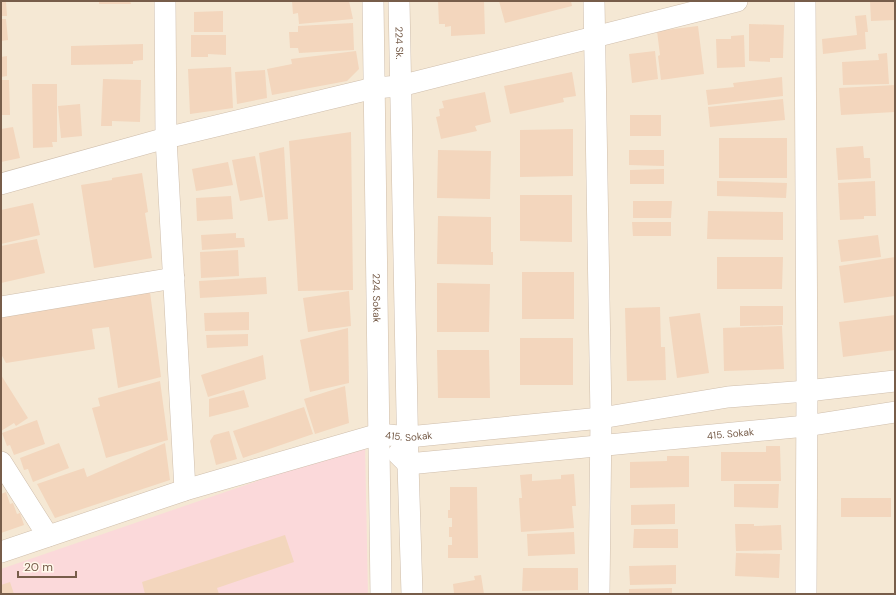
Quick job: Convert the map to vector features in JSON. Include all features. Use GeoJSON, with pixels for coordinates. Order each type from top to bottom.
{"type":"FeatureCollection","features":[{"type":"Feature","properties":{"kind":"street"},"geometry":{"type":"LineString","coordinates":[[165,1],[166,138],[185,490]]}},
{"type":"Feature","properties":{"kind":"street","name":"224. Sokak"},"geometry":{"type":"LineString","coordinates":[[373,1],[381,594]]}},
{"type":"Feature","properties":{"kind":"street","name":"224 Sk."},"geometry":{"type":"LineString","coordinates":[[399,1],[400,86]]}},
{"type":"Feature","properties":{"kind":"street"},"geometry":{"type":"LineString","coordinates":[[594,1],[601,418],[599,594]]}},
{"type":"Feature","properties":{"kind":"street"},"geometry":{"type":"LineString","coordinates":[[1,184],[166,138],[374,88],[400,86],[737,1]]}},
{"type":"Feature","properties":{"kind":"street"},"geometry":{"type":"LineString","coordinates":[[805,1],[806,594]]}},
{"type":"Feature","properties":{"kind":"street"},"geometry":{"type":"LineString","coordinates":[[400,86],[412,594]]}},
{"type":"Feature","properties":{"kind":"street"},"geometry":{"type":"LineString","coordinates":[[1,307],[174,278]]}},
{"type":"Feature","properties":{"kind":"street","name":"415. Sokak"},"geometry":{"type":"LineString","coordinates":[[379,434],[408,437],[601,418],[728,397],[895,382]]}},
{"type":"Feature","properties":{"kind":"street","name":"415. Sokak"},"geometry":{"type":"LineString","coordinates":[[379,434],[408,464],[806,426],[895,412]]}},
{"type":"Feature","properties":{"kind":"street"},"geometry":{"type":"LineString","coordinates":[[1,552],[185,490],[379,434]]}},
{"type":"Feature","properties":{"kind":"street"},"geometry":{"type":"LineString","coordinates":[[1,462],[48,536]]}},
{"type":"Feature","properties":{"kind":"shaded area"},"geometry":{"type":"Polygon","coordinates":[[[1,1],[895,1],[895,594],[1,594],[1,1]]]}},
{"type":"Feature","properties":{"kind":"shaded area"},"geometry":{"type":"Polygon","coordinates":[[[365,444],[368,594],[1,594],[1,569],[365,444]]]}},
{"type":"Feature","properties":{"kind":"building"},"geometry":{"type":"Polygon","coordinates":[[[1,1],[6,1],[7,16],[1,16],[1,1]]]}},
{"type":"Feature","properties":{"kind":"building"},"geometry":{"type":"Polygon","coordinates":[[[99,1],[130,1],[131,4],[99,4],[99,1]]]}},
{"type":"Feature","properties":{"kind":"building"},"geometry":{"type":"Polygon","coordinates":[[[292,1],[349,1],[353,19],[299,24],[298,13],[293,14],[292,1]]]}},
{"type":"Feature","properties":{"kind":"building"},"geometry":{"type":"Polygon","coordinates":[[[438,1],[484,1],[485,34],[451,36],[451,26],[445,27],[445,24],[439,24],[438,1]]]}},
{"type":"Feature","properties":{"kind":"building"},"geometry":{"type":"Polygon","coordinates":[[[499,1],[571,1],[572,6],[505,23],[499,1]]]}},
{"type":"Feature","properties":{"kind":"building"},"geometry":{"type":"Polygon","coordinates":[[[870,1],[895,1],[895,20],[871,21],[870,1]]]}},
{"type":"Feature","properties":{"kind":"building"},"geometry":{"type":"Polygon","coordinates":[[[223,11],[223,32],[194,32],[194,12],[223,11]]]}},
{"type":"Feature","properties":{"kind":"building"},"geometry":{"type":"Polygon","coordinates":[[[866,15],[868,32],[865,32],[866,49],[823,54],[822,39],[857,35],[855,16],[866,15]]]}},
{"type":"Feature","properties":{"kind":"building"},"geometry":{"type":"Polygon","coordinates":[[[1,19],[6,19],[8,40],[1,41],[1,19]]]}},
{"type":"Feature","properties":{"kind":"building"},"geometry":{"type":"Polygon","coordinates":[[[353,23],[354,50],[299,53],[298,48],[290,48],[289,32],[298,32],[298,26],[353,23]]]}},
{"type":"Feature","properties":{"kind":"building"},"geometry":{"type":"Polygon","coordinates":[[[749,24],[784,25],[783,58],[770,58],[770,62],[749,61],[749,24]]]}},
{"type":"Feature","properties":{"kind":"building"},"geometry":{"type":"Polygon","coordinates":[[[698,26],[704,74],[661,80],[657,31],[698,26]]]}},
{"type":"Feature","properties":{"kind":"building"},"geometry":{"type":"Polygon","coordinates":[[[191,35],[226,35],[226,55],[208,54],[208,57],[191,57],[191,35]]]}},
{"type":"Feature","properties":{"kind":"building"},"geometry":{"type":"Polygon","coordinates":[[[744,35],[745,67],[717,68],[716,39],[731,39],[731,36],[744,35]]]}},
{"type":"Feature","properties":{"kind":"building"},"geometry":{"type":"Polygon","coordinates":[[[143,44],[143,60],[133,61],[133,64],[71,65],[71,46],[143,44]]]}},
{"type":"Feature","properties":{"kind":"building"},"geometry":{"type":"Polygon","coordinates":[[[356,51],[359,69],[347,81],[272,95],[267,69],[292,64],[291,59],[356,51]]]}},
{"type":"Feature","properties":{"kind":"building"},"geometry":{"type":"Polygon","coordinates":[[[655,51],[658,79],[632,83],[629,54],[655,51]]]}},
{"type":"Feature","properties":{"kind":"building"},"geometry":{"type":"Polygon","coordinates":[[[887,53],[889,84],[843,85],[842,62],[879,60],[878,54],[887,53]]]}},
{"type":"Feature","properties":{"kind":"building"},"geometry":{"type":"Polygon","coordinates":[[[7,56],[7,76],[1,77],[1,57],[7,56]]]}},
{"type":"Feature","properties":{"kind":"building"},"geometry":{"type":"Polygon","coordinates":[[[231,67],[233,108],[190,114],[188,69],[231,67]]]}},
{"type":"Feature","properties":{"kind":"building"},"geometry":{"type":"Polygon","coordinates":[[[265,70],[267,98],[237,104],[235,72],[265,70]]]}},
{"type":"Feature","properties":{"kind":"building"},"geometry":{"type":"Polygon","coordinates":[[[572,72],[576,96],[563,98],[564,102],[510,114],[504,86],[572,72]]]}},
{"type":"Feature","properties":{"kind":"building"},"geometry":{"type":"Polygon","coordinates":[[[782,77],[783,96],[708,105],[706,90],[734,87],[733,83],[782,77]]]}},
{"type":"Feature","properties":{"kind":"building"},"geometry":{"type":"Polygon","coordinates":[[[103,79],[141,80],[140,122],[112,121],[112,126],[101,126],[103,79]]]}},
{"type":"Feature","properties":{"kind":"building"},"geometry":{"type":"Polygon","coordinates":[[[1,80],[9,80],[10,115],[1,115],[1,80]]]}},
{"type":"Feature","properties":{"kind":"building"},"geometry":{"type":"Polygon","coordinates":[[[32,84],[57,84],[57,142],[52,142],[53,147],[33,148],[32,84]]]}},
{"type":"Feature","properties":{"kind":"building"},"geometry":{"type":"Polygon","coordinates":[[[895,85],[895,112],[841,115],[839,88],[895,85]]]}},
{"type":"Feature","properties":{"kind":"building"},"geometry":{"type":"Polygon","coordinates":[[[485,92],[491,122],[475,126],[477,131],[441,139],[436,117],[440,116],[439,109],[444,108],[442,101],[485,92]]]}},
{"type":"Feature","properties":{"kind":"building"},"geometry":{"type":"Polygon","coordinates":[[[783,99],[785,120],[710,127],[708,107],[783,99]]]}},
{"type":"Feature","properties":{"kind":"building"},"geometry":{"type":"Polygon","coordinates":[[[80,104],[82,136],[61,138],[58,106],[80,104]]]}},
{"type":"Feature","properties":{"kind":"building"},"geometry":{"type":"Polygon","coordinates":[[[630,115],[661,115],[661,136],[630,136],[630,115]]]}},
{"type":"Feature","properties":{"kind":"building"},"geometry":{"type":"Polygon","coordinates":[[[13,127],[20,158],[1,162],[1,129],[13,127]]]}},
{"type":"Feature","properties":{"kind":"building"},"geometry":{"type":"Polygon","coordinates":[[[573,129],[573,176],[520,177],[520,130],[573,129]]]}},
{"type":"Feature","properties":{"kind":"building"},"geometry":{"type":"Polygon","coordinates":[[[351,132],[353,290],[298,291],[289,141],[351,132]]]}},
{"type":"Feature","properties":{"kind":"building"},"geometry":{"type":"Polygon","coordinates":[[[719,138],[787,138],[787,178],[719,178],[719,138]]]}},
{"type":"Feature","properties":{"kind":"building"},"geometry":{"type":"Polygon","coordinates":[[[863,146],[864,158],[870,158],[871,178],[838,180],[836,148],[863,146]]]}},
{"type":"Feature","properties":{"kind":"building"},"geometry":{"type":"Polygon","coordinates":[[[284,147],[288,219],[268,221],[259,153],[284,147]]]}},
{"type":"Feature","properties":{"kind":"building"},"geometry":{"type":"Polygon","coordinates":[[[438,150],[491,151],[490,199],[437,198],[438,150]]]}},
{"type":"Feature","properties":{"kind":"building"},"geometry":{"type":"Polygon","coordinates":[[[629,150],[664,150],[664,166],[629,165],[629,150]]]}},
{"type":"Feature","properties":{"kind":"building"},"geometry":{"type":"Polygon","coordinates":[[[255,156],[263,197],[240,201],[232,160],[255,156]]]}},
{"type":"Feature","properties":{"kind":"building"},"geometry":{"type":"Polygon","coordinates":[[[228,162],[233,185],[196,191],[192,169],[228,162]]]}},
{"type":"Feature","properties":{"kind":"building"},"geometry":{"type":"Polygon","coordinates":[[[664,169],[664,184],[630,184],[630,170],[664,169]]]}},
{"type":"Feature","properties":{"kind":"building"},"geometry":{"type":"Polygon","coordinates":[[[142,173],[148,212],[145,213],[152,258],[94,268],[81,185],[142,173]]]}},
{"type":"Feature","properties":{"kind":"building"},"geometry":{"type":"Polygon","coordinates":[[[717,181],[787,183],[786,198],[717,196],[717,181]]]}},
{"type":"Feature","properties":{"kind":"building"},"geometry":{"type":"Polygon","coordinates":[[[875,181],[876,216],[864,216],[864,219],[840,220],[838,183],[875,181]]]}},
{"type":"Feature","properties":{"kind":"building"},"geometry":{"type":"Polygon","coordinates":[[[520,195],[572,195],[572,242],[520,241],[520,195]]]}},
{"type":"Feature","properties":{"kind":"building"},"geometry":{"type":"Polygon","coordinates":[[[231,196],[233,219],[197,221],[196,198],[231,196]]]}},
{"type":"Feature","properties":{"kind":"building"},"geometry":{"type":"Polygon","coordinates":[[[633,201],[672,201],[671,218],[633,218],[633,201]]]}},
{"type":"Feature","properties":{"kind":"building"},"geometry":{"type":"Polygon","coordinates":[[[33,203],[40,235],[1,244],[1,210],[33,203]]]}},
{"type":"Feature","properties":{"kind":"building"},"geometry":{"type":"Polygon","coordinates":[[[708,211],[783,212],[783,240],[707,239],[708,211]]]}},
{"type":"Feature","properties":{"kind":"building"},"geometry":{"type":"Polygon","coordinates":[[[438,216],[491,217],[491,252],[493,252],[493,265],[437,264],[438,216]]]}},
{"type":"Feature","properties":{"kind":"building"},"geometry":{"type":"Polygon","coordinates":[[[632,222],[671,222],[671,236],[633,236],[632,222]]]}},
{"type":"Feature","properties":{"kind":"building"},"geometry":{"type":"Polygon","coordinates":[[[236,233],[236,238],[244,238],[245,247],[202,250],[201,235],[236,233]]]}},
{"type":"Feature","properties":{"kind":"building"},"geometry":{"type":"Polygon","coordinates":[[[878,235],[881,257],[841,262],[838,240],[878,235]]]}},
{"type":"Feature","properties":{"kind":"building"},"geometry":{"type":"Polygon","coordinates":[[[37,239],[45,273],[1,283],[1,246],[37,239]]]}},
{"type":"Feature","properties":{"kind":"building"},"geometry":{"type":"Polygon","coordinates":[[[238,250],[239,276],[201,278],[200,252],[238,250]]]}},
{"type":"Feature","properties":{"kind":"building"},"geometry":{"type":"Polygon","coordinates":[[[717,257],[783,257],[782,289],[717,289],[717,257]]]}},
{"type":"Feature","properties":{"kind":"building"},"geometry":{"type":"Polygon","coordinates":[[[895,257],[895,296],[844,303],[839,266],[895,257]]]}},
{"type":"Feature","properties":{"kind":"building"},"geometry":{"type":"Polygon","coordinates":[[[522,272],[574,272],[574,319],[522,319],[522,272]]]}},
{"type":"Feature","properties":{"kind":"building"},"geometry":{"type":"Polygon","coordinates":[[[266,277],[267,294],[200,298],[199,281],[266,277]]]}},
{"type":"Feature","properties":{"kind":"building"},"geometry":{"type":"Polygon","coordinates":[[[437,283],[490,284],[489,332],[437,332],[437,283]]]}},
{"type":"Feature","properties":{"kind":"building"},"geometry":{"type":"Polygon","coordinates":[[[349,291],[351,326],[308,332],[303,298],[349,291]]]}},
{"type":"Feature","properties":{"kind":"building"},"geometry":{"type":"Polygon","coordinates":[[[150,292],[161,377],[118,388],[109,327],[92,329],[95,349],[6,363],[1,354],[1,315],[150,292]]]}},
{"type":"Feature","properties":{"kind":"building"},"geometry":{"type":"Polygon","coordinates":[[[740,306],[783,306],[783,325],[740,326],[740,306]]]}},
{"type":"Feature","properties":{"kind":"building"},"geometry":{"type":"Polygon","coordinates":[[[660,307],[661,347],[665,347],[666,380],[627,381],[625,308],[660,307]]]}},
{"type":"Feature","properties":{"kind":"building"},"geometry":{"type":"Polygon","coordinates":[[[249,312],[249,330],[205,331],[204,313],[249,312]]]}},
{"type":"Feature","properties":{"kind":"building"},"geometry":{"type":"Polygon","coordinates":[[[700,313],[709,373],[677,378],[669,317],[700,313]]]}},
{"type":"Feature","properties":{"kind":"building"},"geometry":{"type":"Polygon","coordinates":[[[895,315],[895,350],[843,357],[839,322],[895,315]]]}},
{"type":"Feature","properties":{"kind":"building"},"geometry":{"type":"Polygon","coordinates":[[[782,326],[784,369],[724,371],[723,328],[782,326]]]}},
{"type":"Feature","properties":{"kind":"building"},"geometry":{"type":"Polygon","coordinates":[[[348,328],[349,383],[310,392],[300,340],[348,328]]]}},
{"type":"Feature","properties":{"kind":"building"},"geometry":{"type":"Polygon","coordinates":[[[248,334],[248,346],[207,348],[206,335],[248,334]]]}},
{"type":"Feature","properties":{"kind":"building"},"geometry":{"type":"Polygon","coordinates":[[[520,338],[573,338],[573,385],[520,385],[520,338]]]}},
{"type":"Feature","properties":{"kind":"building"},"geometry":{"type":"Polygon","coordinates":[[[437,350],[489,350],[490,398],[438,398],[437,350]]]}},
{"type":"Feature","properties":{"kind":"building"},"geometry":{"type":"Polygon","coordinates":[[[263,355],[266,379],[208,397],[201,375],[263,355]]]}},
{"type":"Feature","properties":{"kind":"building"},"geometry":{"type":"Polygon","coordinates":[[[1,375],[28,418],[16,426],[14,423],[1,431],[1,375]]]}},
{"type":"Feature","properties":{"kind":"building"},"geometry":{"type":"Polygon","coordinates":[[[160,381],[168,440],[106,458],[92,408],[100,406],[98,398],[160,381]]]}},
{"type":"Feature","properties":{"kind":"building"},"geometry":{"type":"Polygon","coordinates":[[[345,386],[349,423],[315,434],[304,399],[345,386]]]}},
{"type":"Feature","properties":{"kind":"building"},"geometry":{"type":"Polygon","coordinates":[[[244,390],[249,407],[209,417],[209,399],[244,390]]]}},
{"type":"Feature","properties":{"kind":"building"},"geometry":{"type":"Polygon","coordinates":[[[304,407],[313,434],[243,458],[233,431],[304,407]]]}},
{"type":"Feature","properties":{"kind":"building"},"geometry":{"type":"Polygon","coordinates":[[[37,420],[45,444],[14,455],[10,445],[7,446],[2,433],[37,420]]]}},
{"type":"Feature","properties":{"kind":"building"},"geometry":{"type":"Polygon","coordinates":[[[229,431],[237,459],[216,465],[210,441],[214,435],[229,431]]]}},
{"type":"Feature","properties":{"kind":"building"},"geometry":{"type":"Polygon","coordinates":[[[59,443],[69,468],[33,482],[28,469],[24,470],[20,458],[59,443]]]}},
{"type":"Feature","properties":{"kind":"building"},"geometry":{"type":"Polygon","coordinates":[[[165,443],[170,480],[55,518],[37,484],[84,468],[87,477],[165,443]]]}},
{"type":"Feature","properties":{"kind":"building"},"geometry":{"type":"Polygon","coordinates":[[[766,446],[780,446],[781,481],[721,481],[721,452],[766,452],[766,446]]]}},
{"type":"Feature","properties":{"kind":"building"},"geometry":{"type":"Polygon","coordinates":[[[667,456],[689,456],[689,487],[630,488],[630,462],[667,461],[667,456]]]}},
{"type":"Feature","properties":{"kind":"building"},"geometry":{"type":"Polygon","coordinates":[[[532,474],[532,481],[561,479],[561,475],[574,474],[576,506],[572,506],[574,528],[521,532],[519,498],[522,498],[520,475],[532,474]]]}},
{"type":"Feature","properties":{"kind":"building"},"geometry":{"type":"Polygon","coordinates":[[[734,484],[779,484],[778,508],[734,507],[734,484]]]}},
{"type":"Feature","properties":{"kind":"building"},"geometry":{"type":"Polygon","coordinates":[[[450,487],[477,487],[478,558],[448,558],[448,545],[452,545],[452,537],[449,537],[449,527],[452,527],[452,518],[448,518],[448,510],[450,510],[450,487]]]}},
{"type":"Feature","properties":{"kind":"building"},"geometry":{"type":"Polygon","coordinates":[[[6,492],[10,504],[13,503],[17,514],[20,513],[24,525],[1,533],[1,494],[6,492]]]}},
{"type":"Feature","properties":{"kind":"building"},"geometry":{"type":"Polygon","coordinates":[[[841,498],[891,498],[891,517],[841,517],[841,498]]]}},
{"type":"Feature","properties":{"kind":"building"},"geometry":{"type":"Polygon","coordinates":[[[675,504],[675,524],[631,525],[631,505],[675,504]]]}},
{"type":"Feature","properties":{"kind":"building"},"geometry":{"type":"Polygon","coordinates":[[[735,524],[754,524],[754,526],[781,525],[782,550],[736,551],[735,524]]]}},
{"type":"Feature","properties":{"kind":"building"},"geometry":{"type":"Polygon","coordinates":[[[634,529],[678,529],[678,548],[633,548],[634,529]]]}},
{"type":"Feature","properties":{"kind":"building"},"geometry":{"type":"Polygon","coordinates":[[[574,532],[575,554],[528,556],[527,534],[574,532]]]}},
{"type":"Feature","properties":{"kind":"building"},"geometry":{"type":"Polygon","coordinates":[[[285,535],[294,562],[217,588],[219,594],[145,594],[142,582],[285,535]]]}},
{"type":"Feature","properties":{"kind":"building"},"geometry":{"type":"Polygon","coordinates":[[[736,553],[780,554],[779,578],[735,576],[736,553]]]}},
{"type":"Feature","properties":{"kind":"building"},"geometry":{"type":"Polygon","coordinates":[[[676,565],[676,584],[630,585],[629,566],[676,565]]]}},
{"type":"Feature","properties":{"kind":"building"},"geometry":{"type":"Polygon","coordinates":[[[523,568],[578,568],[578,590],[522,591],[523,568]]]}},
{"type":"Feature","properties":{"kind":"building"},"geometry":{"type":"Polygon","coordinates":[[[481,575],[484,594],[454,593],[453,584],[475,580],[474,576],[481,575]]]}},
{"type":"Feature","properties":{"kind":"building"},"geometry":{"type":"Polygon","coordinates":[[[10,582],[14,594],[1,594],[1,585],[10,582]]]}},
{"type":"Feature","properties":{"kind":"building"},"geometry":{"type":"Polygon","coordinates":[[[672,588],[672,594],[629,594],[629,589],[672,588]]]}}]}
